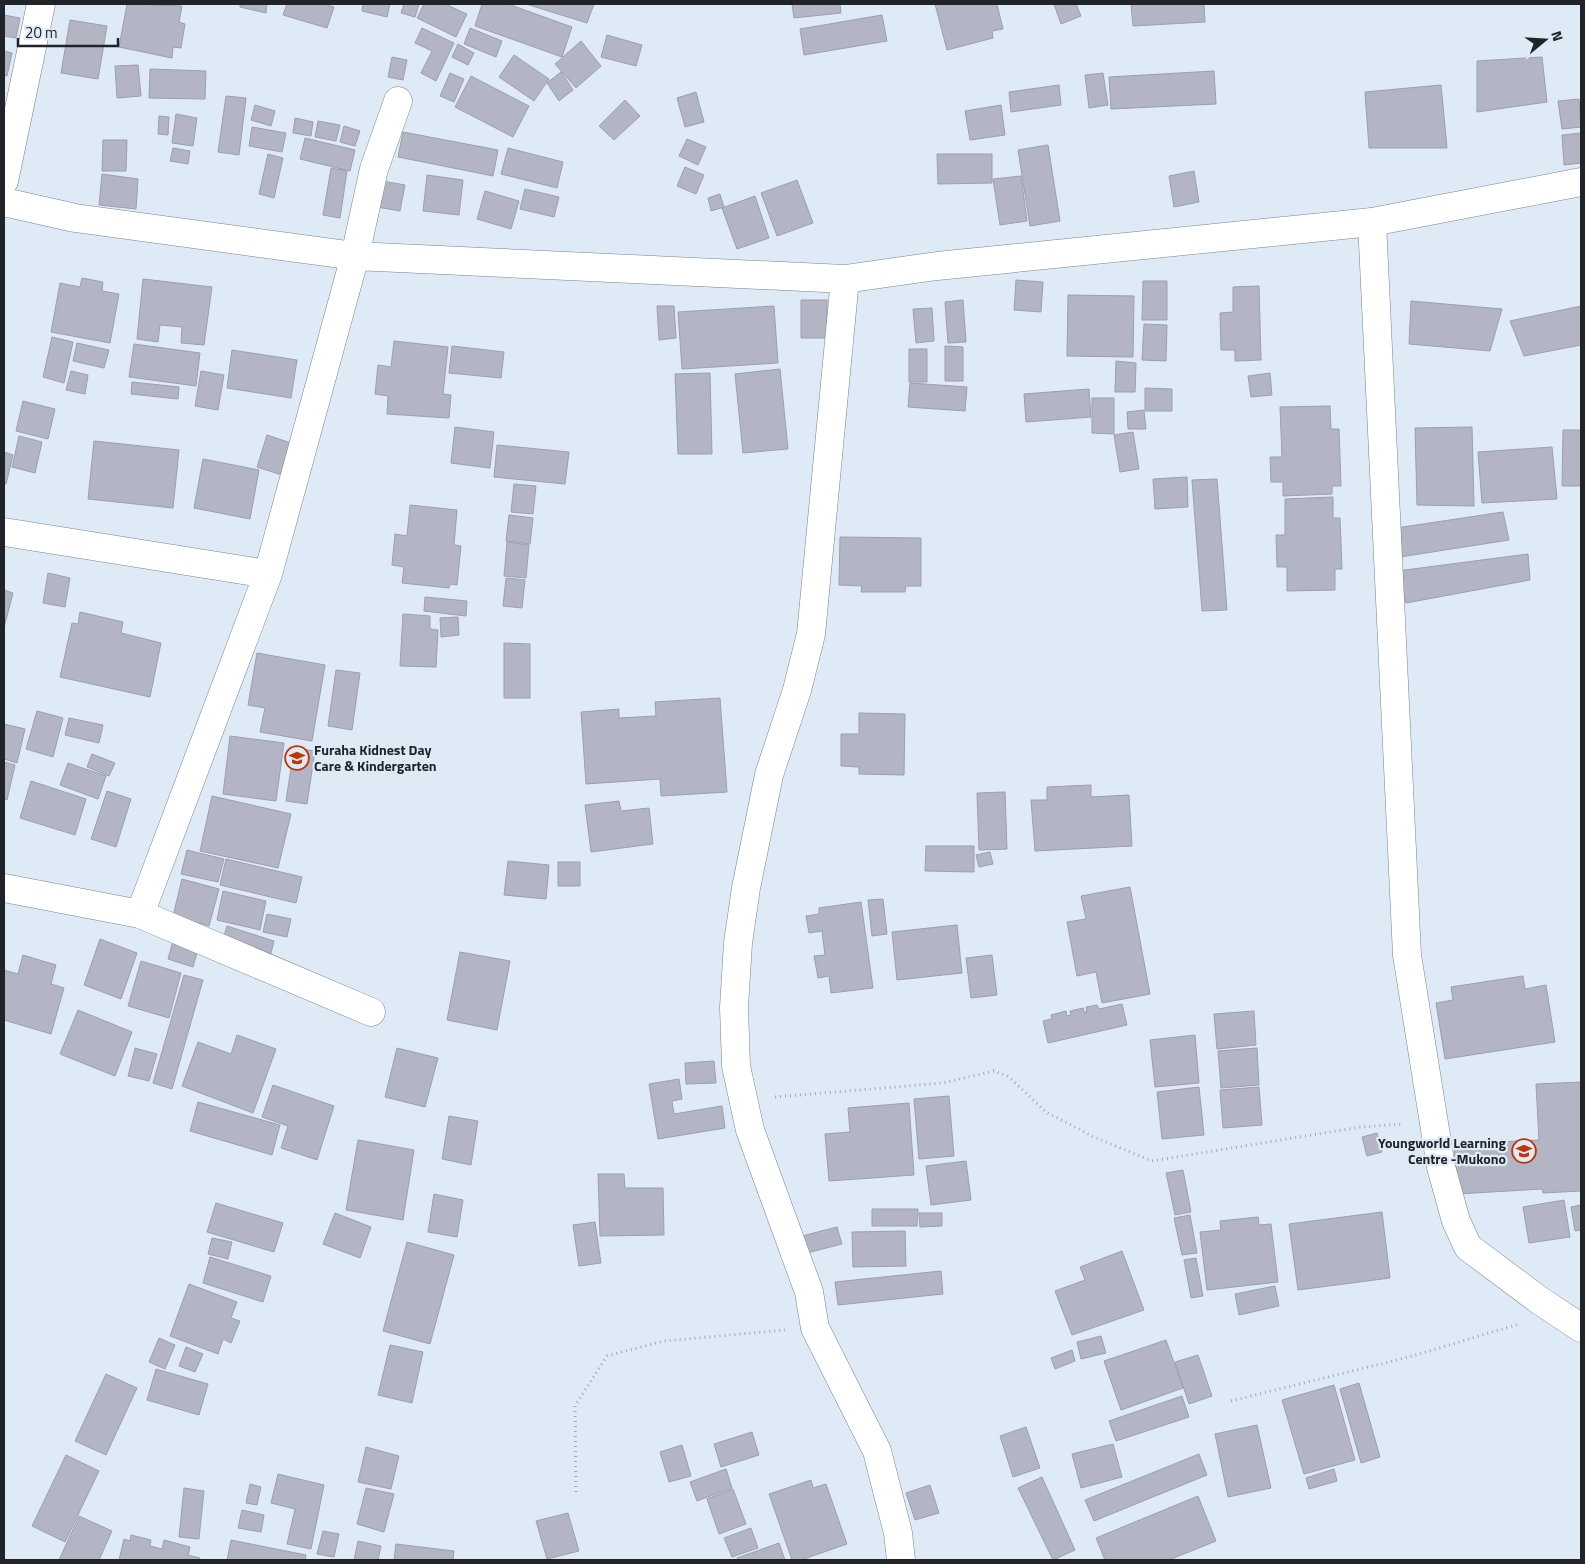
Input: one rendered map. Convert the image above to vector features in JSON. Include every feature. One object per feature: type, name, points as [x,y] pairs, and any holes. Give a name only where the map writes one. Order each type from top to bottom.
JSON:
[{"type":"street","points":[[4,181],[41,4]]},
{"type":"street","points":[[140,914],[268,574],[355,256],[374,169],[398,100]]},
{"type":"street","points":[[4,202],[75,218],[355,256],[845,279],[938,266],[1372,222],[1581,182]]},
{"type":"street","points":[[1372,222],[1407,955],[1441,1167],[1453,1212],[1468,1247],[1581,1328]]},
{"type":"street","points":[[845,279],[811,634],[797,690],[769,775],[746,888],[738,943],[734,1007],[735,1056],[750,1130],[809,1292],[815,1328],[877,1451],[898,1533],[901,1560]]},
{"type":"street","points":[[4,532],[268,574]]},
{"type":"street","points":[[4,888],[140,914],[371,1012]]},
{"type":"path","points":[[743,1100],[942,1082],[994,1071],[1008,1077],[1046,1112],[1094,1137],[1152,1161],[1361,1126],[1434,1121]]},
{"type":"path","points":[[1231,1401],[1408,1357],[1558,1313]]},
{"type":"path","points":[[576,1492],[575,1406],[607,1356],[664,1341],[815,1328]]},
{"type":"building","points":[[127,4],[182,6],[179,22],[185,24],[181,48],[173,47],[172,58],[119,47]]},
{"type":"building","points":[[240,4],[267,4],[266,13],[240,7]]},
{"type":"building","points":[[287,4],[323,4],[334,7],[327,28],[283,15]]},
{"type":"building","points":[[363,4],[390,4],[387,17],[362,11]]},
{"type":"building","points":[[404,4],[419,4],[415,17],[401,13]]},
{"type":"building","points":[[424,4],[445,4],[467,14],[456,37],[417,18]]},
{"type":"building","points":[[482,4],[508,4],[572,27],[562,57],[475,26]]},
{"type":"building","points":[[526,4],[594,4],[587,23]]},
{"type":"building","points":[[792,4],[840,4],[841,13],[794,18]]},
{"type":"building","points":[[935,4],[997,4],[1003,29],[992,31],[993,38],[947,50]]},
{"type":"building","points":[[1054,4],[1076,4],[1081,16],[1061,24]]},
{"type":"building","points":[[1131,4],[1204,4],[1205,22],[1133,26]]},
{"type":"building","points":[[4,15],[20,18],[16,38],[4,36]]},
{"type":"building","points":[[882,15],[887,41],[804,55],[800,29]]},
{"type":"building","points":[[70,20],[107,26],[98,79],[61,73]]},
{"type":"building","points":[[422,28],[454,43],[436,81],[421,73],[432,51],[415,43]]},
{"type":"building","points":[[470,28],[502,41],[496,57],[464,44]]},
{"type":"building","points":[[607,35],[642,45],[636,66],[601,57]]},
{"type":"building","points":[[581,41],[601,66],[576,88],[555,64]]},
{"type":"building","points":[[458,44],[474,53],[468,65],[452,57]]},
{"type":"building","points":[[4,51],[12,53],[7,76],[4,75]]},
{"type":"building","points":[[514,55],[549,79],[534,101],[499,77]]},
{"type":"building","points":[[392,57],[407,60],[403,80],[388,77]]},
{"type":"building","points":[[1542,57],[1547,102],[1477,112],[1477,61]]},
{"type":"building","points":[[138,65],[141,96],[117,98],[115,66]]},
{"type":"building","points":[[150,69],[206,71],[205,99],[149,98]]},
{"type":"building","points":[[1214,71],[1216,104],[1111,109],[1109,77]]},
{"type":"building","points":[[561,72],[573,90],[559,101],[547,83]]},
{"type":"building","points":[[450,73],[464,79],[454,102],[440,96]]},
{"type":"building","points":[[1103,73],[1108,105],[1089,108],[1085,75]]},
{"type":"building","points":[[471,76],[529,106],[513,137],[455,107]]},
{"type":"building","points":[[1059,85],[1061,105],[1011,112],[1009,92]]},
{"type":"building","points":[[1441,85],[1447,148],[1369,148],[1365,92]]},
{"type":"building","points":[[696,92],[704,122],[685,127],[677,98]]},
{"type":"building","points":[[226,96],[246,98],[239,155],[218,152]]},
{"type":"building","points":[[1579,99],[1581,127],[1562,129],[1558,101]]},
{"type":"building","points":[[625,100],[640,116],[614,140],[599,126]]},
{"type":"building","points":[[255,105],[275,111],[271,126],[251,120]]},
{"type":"building","points":[[1001,105],[1005,135],[970,140],[965,111]]},
{"type":"building","points":[[176,114],[197,118],[193,146],[172,143]]},
{"type":"building","points":[[159,116],[169,117],[168,135],[158,134]]},
{"type":"building","points":[[295,118],[313,122],[311,136],[293,133]]},
{"type":"building","points":[[318,121],[340,125],[336,141],[315,137]]},
{"type":"building","points":[[344,126],[360,131],[355,146],[340,142]]},
{"type":"building","points":[[252,127],[286,133],[282,152],[249,146]]},
{"type":"building","points":[[403,132],[498,150],[493,176],[398,157]]},
{"type":"building","points":[[1581,133],[1581,163],[1564,165],[1562,135]]},
{"type":"building","points":[[305,138],[355,150],[350,171],[300,159]]},
{"type":"building","points":[[687,139],[706,147],[698,165],[679,156]]},
{"type":"building","points":[[103,140],[127,140],[126,171],[102,171]]},
{"type":"building","points":[[1048,145],[1060,221],[1030,226],[1018,150]]},
{"type":"building","points":[[173,148],[190,151],[188,164],[170,161]]},
{"type":"building","points":[[508,148],[563,162],[557,188],[501,174]]},
{"type":"building","points":[[268,154],[283,158],[274,198],[259,194]]},
{"type":"building","points":[[937,154],[992,154],[992,183],[938,184]]},
{"type":"building","points":[[685,167],[704,175],[696,194],[677,186]]},
{"type":"building","points":[[331,168],[347,171],[340,218],[323,215]]},
{"type":"building","points":[[1194,171],[1199,202],[1174,207],[1169,176]]},
{"type":"building","points":[[102,174],[138,179],[136,209],[99,205]]},
{"type":"building","points":[[427,175],[463,180],[459,215],[423,211]]},
{"type":"building","points":[[1021,176],[1027,221],[1000,225],[993,179]]},
{"type":"building","points":[[797,180],[813,223],[777,236],[761,193]]},
{"type":"building","points":[[382,181],[405,185],[400,211],[377,207]]},
{"type":"building","points":[[525,189],[559,197],[554,217],[520,209]]},
{"type":"building","points":[[485,191],[519,201],[511,229],[477,219]]},
{"type":"building","points":[[720,194],[724,207],[711,211],[708,198]]},
{"type":"building","points":[[755,196],[769,238],[737,249],[722,208]]},
{"type":"building","points":[[82,278],[103,282],[102,291],[119,294],[110,343],[51,332],[60,283],[80,287]]},
{"type":"building","points":[[143,279],[212,287],[204,345],[181,343],[182,327],[160,325],[158,342],[137,339]]},
{"type":"building","points":[[1016,280],[1043,282],[1041,312],[1014,310]]},
{"type":"building","points":[[1143,281],[1167,281],[1167,320],[1142,320]]},
{"type":"building","points":[[1259,286],[1261,360],[1235,361],[1235,350],[1221,350],[1220,313],[1233,312],[1233,287]]},
{"type":"building","points":[[1068,295],[1134,296],[1133,357],[1067,356]]},
{"type":"building","points":[[801,300],[827,300],[827,338],[801,338]]},
{"type":"building","points":[[963,300],[966,342],[948,343],[945,302]]},
{"type":"building","points":[[1411,301],[1502,309],[1490,351],[1409,344]]},
{"type":"building","points":[[657,306],[674,306],[676,338],[659,340]]},
{"type":"building","points":[[774,306],[778,363],[682,369],[678,312]]},
{"type":"building","points":[[1581,306],[1581,345],[1524,356],[1510,321]]},
{"type":"building","points":[[932,308],[934,341],[916,343],[913,309]]},
{"type":"building","points":[[1144,324],[1167,325],[1166,361],[1142,360]]},
{"type":"building","points":[[52,337],[73,342],[64,383],[43,377]]},
{"type":"building","points":[[394,341],[448,347],[443,394],[451,395],[449,418],[387,414],[388,396],[375,394],[378,365],[391,367]]},
{"type":"building","points":[[77,343],[109,350],[104,368],[73,361]]},
{"type":"building","points":[[134,344],[200,353],[196,386],[129,377]]},
{"type":"building","points":[[452,346],[504,352],[501,378],[449,373]]},
{"type":"building","points":[[945,346],[963,347],[963,381],[945,381]]},
{"type":"building","points":[[909,349],[927,349],[927,382],[909,382]]},
{"type":"building","points":[[232,350],[297,360],[291,398],[227,388]]},
{"type":"building","points":[[1116,361],[1136,363],[1135,392],[1115,392]]},
{"type":"building","points":[[780,369],[788,449],[743,453],[735,374]]},
{"type":"building","points":[[71,371],[88,375],[85,394],[66,390]]},
{"type":"building","points":[[201,371],[224,375],[218,410],[195,406]]},
{"type":"building","points":[[710,373],[712,454],[678,454],[675,374]]},
{"type":"building","points":[[1270,373],[1272,395],[1251,397],[1248,376]]},
{"type":"building","points":[[132,382],[179,387],[178,399],[131,394]]},
{"type":"building","points":[[910,383],[967,387],[965,411],[908,407]]},
{"type":"building","points":[[1145,388],[1172,389],[1172,411],[1145,411]]},
{"type":"building","points":[[1089,389],[1091,417],[1026,422],[1024,394]]},
{"type":"building","points":[[1092,398],[1114,398],[1114,434],[1092,433]]},
{"type":"building","points":[[23,401],[55,409],[48,439],[16,431]]},
{"type":"building","points":[[1330,406],[1331,429],[1339,429],[1341,486],[1332,486],[1332,494],[1283,496],[1283,482],[1271,482],[1270,457],[1282,457],[1280,407]]},
{"type":"building","points":[[1144,410],[1146,429],[1128,429],[1127,412]]},
{"type":"building","points":[[455,427],[494,432],[490,468],[451,463]]},
{"type":"building","points":[[1472,427],[1474,506],[1417,505],[1415,428]]},
{"type":"building","points":[[1563,430],[1581,430],[1581,486],[1562,486]]},
{"type":"building","points":[[1133,432],[1139,469],[1120,472],[1114,435]]},
{"type":"building","points":[[267,435],[291,443],[282,475],[257,467]]},
{"type":"building","points":[[19,436],[42,442],[35,473],[12,467]]},
{"type":"building","points":[[94,441],[179,450],[173,508],[88,499]]},
{"type":"building","points":[[497,445],[569,452],[565,484],[494,477]]},
{"type":"building","points":[[1552,447],[1557,499],[1482,503],[1478,452]]},
{"type":"building","points":[[4,452],[13,455],[6,484],[4,483]]},
{"type":"building","points":[[203,459],[259,470],[250,519],[194,508]]},
{"type":"building","points":[[1187,477],[1188,507],[1155,509],[1153,479]]},
{"type":"building","points":[[1217,479],[1227,610],[1202,611],[1192,480]]},
{"type":"building","points":[[514,484],[536,486],[533,514],[511,512]]},
{"type":"building","points":[[1333,497],[1333,518],[1340,518],[1342,569],[1335,569],[1335,590],[1287,591],[1287,567],[1277,567],[1276,535],[1285,535],[1285,499]]},
{"type":"building","points":[[410,505],[457,510],[454,545],[461,546],[457,585],[450,584],[449,588],[402,583],[404,567],[392,565],[395,534],[407,536]]},
{"type":"building","points":[[1503,512],[1509,540],[1400,557],[1396,528]]},
{"type":"building","points":[[509,515],[533,518],[530,544],[506,541]]},
{"type":"building","points":[[840,537],[921,538],[921,586],[906,586],[905,592],[861,592],[862,586],[839,585]]},
{"type":"building","points":[[507,542],[529,545],[526,578],[504,576]]},
{"type":"building","points":[[1528,554],[1530,580],[1406,603],[1397,571]]},
{"type":"building","points":[[48,573],[70,578],[65,607],[43,603]]},
{"type":"building","points":[[506,578],[525,580],[522,608],[503,606]]},
{"type":"building","points":[[4,590],[13,593],[4,628]]},
{"type":"building","points":[[425,597],[467,601],[466,616],[424,611]]},
{"type":"building","points":[[80,612],[123,622],[121,633],[161,643],[150,697],[60,677],[72,623],[78,624]]},
{"type":"building","points":[[403,614],[430,616],[430,629],[438,630],[436,667],[400,666]]},
{"type":"building","points":[[458,617],[459,635],[441,637],[440,618]]},
{"type":"building","points":[[504,643],[530,644],[530,698],[504,698]]},
{"type":"building","points":[[257,653],[325,665],[312,741],[260,732],[265,708],[248,705]]},
{"type":"building","points":[[336,670],[360,673],[352,730],[328,726]]},
{"type":"building","points":[[720,698],[727,792],[661,796],[660,779],[586,784],[581,712],[619,709],[619,718],[656,716],[655,702]]},
{"type":"building","points":[[37,711],[63,718],[53,757],[26,749]]},
{"type":"building","points":[[859,713],[905,714],[904,775],[859,774],[859,767],[841,766],[841,734],[859,734]]},
{"type":"building","points":[[69,718],[103,725],[99,743],[65,735]]},
{"type":"building","points":[[4,724],[25,729],[17,763],[4,759]]},
{"type":"building","points":[[230,736],[284,743],[276,801],[223,794]]},
{"type":"building","points":[[294,748],[315,751],[307,804],[286,801]]},
{"type":"building","points":[[92,754],[115,763],[109,776],[87,767]]},
{"type":"building","points":[[4,762],[15,765],[7,800],[4,799]]},
{"type":"building","points":[[68,763],[106,776],[98,799],[60,785]]},
{"type":"building","points":[[31,781],[86,799],[75,835],[20,818]]},
{"type":"building","points":[[1091,785],[1091,797],[1129,795],[1132,846],[1035,851],[1031,800],[1047,800],[1047,787]]},
{"type":"building","points":[[107,791],[131,799],[116,847],[91,839]]},
{"type":"building","points":[[1005,792],[1007,849],[979,850],[977,793]]},
{"type":"building","points":[[212,796],[291,814],[278,868],[200,851]]},
{"type":"building","points":[[619,801],[621,811],[649,808],[653,844],[591,852],[585,805]]},
{"type":"building","points":[[926,846],[974,846],[974,872],[925,871]]},
{"type":"building","points":[[187,850],[224,859],[218,882],[181,874]]},
{"type":"building","points":[[990,852],[993,864],[979,867],[976,855]]},
{"type":"building","points":[[226,859],[302,877],[296,903],[220,885]]},
{"type":"building","points":[[508,861],[549,865],[546,899],[504,895]]},
{"type":"building","points":[[558,862],[580,862],[580,886],[558,886]]},
{"type":"building","points":[[182,879],[219,889],[209,926],[173,916]]},
{"type":"building","points":[[1130,887],[1150,994],[1102,1003],[1096,972],[1077,976],[1067,922],[1086,919],[1081,896]]},
{"type":"building","points":[[223,891],[266,901],[260,930],[217,920]]},
{"type":"building","points":[[883,899],[887,934],[872,936],[868,900]]},
{"type":"building","points":[[861,902],[873,988],[831,993],[829,976],[818,978],[814,956],[825,955],[822,931],[809,933],[806,916],[819,914],[819,908]]},
{"type":"building","points":[[267,914],[291,919],[287,937],[263,932]]},
{"type":"building","points":[[957,925],[962,973],[897,980],[892,932]]},
{"type":"building","points":[[227,926],[274,941],[269,961],[221,946]]},
{"type":"building","points":[[100,939],[137,953],[121,999],[84,985]]},
{"type":"building","points":[[173,941],[198,949],[193,967],[168,959]]},
{"type":"building","points":[[460,952],[510,961],[497,1030],[447,1020]]},
{"type":"building","points":[[23,955],[56,965],[51,984],[64,988],[51,1034],[4,1020],[4,970],[18,974]]},
{"type":"building","points":[[992,955],[997,995],[971,998],[966,958]]},
{"type":"building","points":[[141,961],[181,973],[169,1018],[128,1006]]},
{"type":"building","points":[[184,975],[203,980],[172,1089],[153,1083]]},
{"type":"building","points":[[1523,976],[1525,989],[1546,985],[1555,1042],[1445,1059],[1436,1003],[1453,1000],[1451,987]]},
{"type":"building","points":[[1122,1004],[1127,1025],[1048,1043],[1043,1021],[1052,1019],[1051,1015],[1066,1011],[1067,1016],[1071,1015],[1070,1011],[1083,1008],[1084,1012],[1087,1012],[1086,1007],[1097,1005],[1099,1009]]},
{"type":"building","points":[[78,1010],[132,1032],[115,1076],[60,1054]]},
{"type":"building","points":[[1254,1011],[1256,1045],[1217,1049],[1214,1014]]},
{"type":"building","points":[[237,1035],[276,1049],[253,1113],[182,1086],[198,1042],[231,1054]]},
{"type":"building","points":[[1195,1035],[1199,1083],[1155,1087],[1150,1040]]},
{"type":"building","points":[[135,1048],[157,1054],[149,1081],[128,1076]]},
{"type":"building","points":[[397,1048],[438,1058],[425,1107],[385,1097]]},
{"type":"building","points":[[1257,1048],[1259,1085],[1221,1088],[1218,1051]]},
{"type":"building","points":[[714,1061],[716,1083],[686,1084],[685,1063]]},
{"type":"building","points":[[679,1079],[682,1099],[672,1101],[674,1114],[722,1106],[725,1128],[658,1139],[649,1084]]},
{"type":"building","points":[[1581,1082],[1581,1191],[1543,1193],[1542,1189],[1457,1194],[1454,1144],[1539,1140],[1536,1084]]},
{"type":"building","points":[[273,1085],[334,1106],[317,1160],[281,1148],[288,1126],[262,1117]]},
{"type":"building","points":[[1199,1087],[1204,1135],[1162,1139],[1157,1092]]},
{"type":"building","points":[[1259,1087],[1262,1125],[1223,1128],[1220,1090]]},
{"type":"building","points":[[949,1096],[954,1156],[919,1159],[914,1099]]},
{"type":"building","points":[[198,1102],[280,1125],[272,1155],[190,1131]]},
{"type":"building","points":[[909,1103],[914,1175],[829,1181],[825,1134],[850,1132],[848,1108]]},
{"type":"building","points":[[449,1116],[478,1121],[471,1165],[442,1159]]},
{"type":"building","points":[[1377,1133],[1382,1152],[1367,1156],[1362,1137]]},
{"type":"building","points":[[358,1140],[414,1150],[403,1220],[346,1210]]},
{"type":"building","points":[[966,1161],[971,1200],[931,1205],[926,1166]]},
{"type":"building","points":[[1183,1170],[1191,1212],[1175,1215],[1166,1173]]},
{"type":"building","points":[[598,1174],[624,1174],[625,1188],[663,1188],[664,1235],[600,1236]]},
{"type":"building","points":[[434,1194],[463,1200],[457,1237],[428,1232]]},
{"type":"building","points":[[1564,1200],[1570,1237],[1529,1243],[1523,1207]]},
{"type":"building","points":[[216,1203],[283,1223],[274,1252],[207,1232]]},
{"type":"building","points":[[1581,1205],[1581,1230],[1575,1231],[1571,1207]]},
{"type":"building","points":[[872,1209],[918,1209],[917,1226],[872,1226]]},
{"type":"building","points":[[1382,1212],[1390,1278],[1298,1290],[1289,1224]]},
{"type":"building","points":[[335,1213],[371,1227],[360,1258],[323,1244]]},
{"type":"building","points":[[919,1213],[942,1213],[942,1226],[920,1227]]},
{"type":"building","points":[[1190,1215],[1197,1253],[1182,1255],[1174,1218]]},
{"type":"building","points":[[1258,1217],[1259,1225],[1271,1224],[1278,1282],[1207,1290],[1200,1232],[1221,1230],[1220,1221]]},
{"type":"building","points":[[595,1222],[601,1263],[579,1266],[573,1225]]},
{"type":"building","points":[[837,1227],[842,1244],[803,1254],[798,1237]]},
{"type":"building","points":[[905,1231],[906,1266],[853,1267],[852,1232]]},
{"type":"building","points":[[212,1238],[232,1242],[228,1259],[208,1254]]},
{"type":"building","points":[[407,1242],[454,1255],[430,1344],[383,1331]]},
{"type":"building","points":[[1122,1251],[1144,1310],[1072,1335],[1055,1291],[1085,1280],[1080,1267]]},
{"type":"building","points":[[210,1257],[271,1276],[263,1302],[203,1283]]},
{"type":"building","points":[[1196,1258],[1203,1296],[1191,1298],[1184,1260]]},
{"type":"building","points":[[941,1271],[943,1294],[838,1305],[835,1282]]},
{"type":"building","points":[[189,1284],[237,1302],[231,1318],[240,1321],[231,1343],[223,1339],[218,1354],[170,1336]]},
{"type":"building","points":[[1275,1286],[1279,1306],[1239,1315],[1235,1294]]},
{"type":"building","points":[[1101,1336],[1106,1353],[1081,1359],[1077,1342]]},
{"type":"building","points":[[159,1338],[175,1345],[165,1369],[149,1362]]},
{"type":"building","points":[[1166,1340],[1183,1388],[1121,1410],[1104,1361]]},
{"type":"building","points":[[390,1345],[423,1352],[412,1403],[378,1395]]},
{"type":"building","points":[[186,1347],[203,1354],[195,1372],[179,1366]]},
{"type":"building","points":[[1072,1350],[1075,1361],[1055,1369],[1051,1358]]},
{"type":"building","points":[[1198,1355],[1212,1396],[1189,1404],[1175,1362]]},
{"type":"building","points":[[156,1369],[208,1384],[199,1415],[147,1400]]},
{"type":"building","points":[[106,1374],[137,1388],[106,1455],[75,1441]]},
{"type":"building","points":[[1359,1383],[1380,1457],[1361,1463],[1340,1389]]},
{"type":"building","points":[[1334,1385],[1355,1460],[1304,1474],[1282,1400]]},
{"type":"building","points":[[1182,1396],[1189,1417],[1116,1441],[1109,1421]]},
{"type":"building","points":[[1257,1425],[1271,1488],[1228,1497],[1215,1434]]},
{"type":"building","points":[[1026,1427],[1040,1468],[1013,1477],[1000,1436]]},
{"type":"building","points":[[752,1432],[759,1455],[721,1467],[714,1444]]},
{"type":"building","points":[[1113,1444],[1122,1477],[1081,1488],[1072,1454]]},
{"type":"building","points":[[682,1445],[691,1476],[669,1482],[660,1452]]},
{"type":"building","points":[[366,1447],[399,1456],[391,1489],[358,1482]]},
{"type":"building","points":[[1199,1454],[1207,1475],[1094,1521],[1085,1500]]},
{"type":"building","points":[[66,1455],[99,1471],[65,1542],[32,1526]]},
{"type":"building","points":[[726,1469],[732,1488],[697,1501],[690,1482]]},
{"type":"building","points":[[1334,1469],[1337,1481],[1309,1489],[1306,1478]]},
{"type":"building","points":[[278,1474],[324,1485],[311,1549],[287,1544],[295,1509],[271,1503]]},
{"type":"building","points":[[1042,1477],[1075,1550],[1053,1560],[1018,1488]]},
{"type":"building","points":[[811,1480],[813,1488],[826,1484],[847,1544],[801,1560],[792,1560],[769,1494]]},
{"type":"building","points":[[250,1484],[261,1487],[257,1505],[246,1503]]},
{"type":"building","points":[[930,1485],[939,1513],[915,1520],[906,1493]]},
{"type":"building","points":[[184,1488],[204,1491],[199,1539],[179,1537]]},
{"type":"building","points":[[366,1488],[394,1494],[384,1532],[357,1524]]},
{"type":"building","points":[[733,1489],[746,1524],[719,1534],[707,1499]]},
{"type":"building","points":[[1198,1496],[1216,1541],[1169,1560],[1105,1560],[1096,1538]]},
{"type":"building","points":[[242,1510],[264,1515],[261,1532],[238,1528]]},
{"type":"building","points":[[568,1513],[579,1551],[547,1559],[536,1521]]},
{"type":"building","points":[[79,1516],[112,1531],[99,1560],[59,1560]]},
{"type":"building","points":[[751,1528],[758,1548],[732,1557],[724,1538]]},
{"type":"building","points":[[323,1531],[339,1534],[334,1557],[317,1554]]},
{"type":"building","points":[[131,1535],[151,1540],[150,1546],[162,1549],[164,1540],[190,1547],[188,1555],[200,1558],[199,1560],[119,1560],[124,1539],[130,1541]]},
{"type":"building","points":[[231,1540],[306,1555],[305,1560],[227,1560]]},
{"type":"building","points":[[358,1541],[381,1546],[378,1560],[354,1560]]},
{"type":"building","points":[[779,1543],[785,1560],[738,1560],[737,1558]]},
{"type":"building","points":[[396,1544],[454,1551],[453,1560],[394,1560]]},
{"type":"place","name":"Furaha Kidnest Day Care & Kindergarten","points":[[297,758]]},
{"type":"place","name":"Youngworld Learning Centre -Mukono","points":[[1524,1151]]}]
